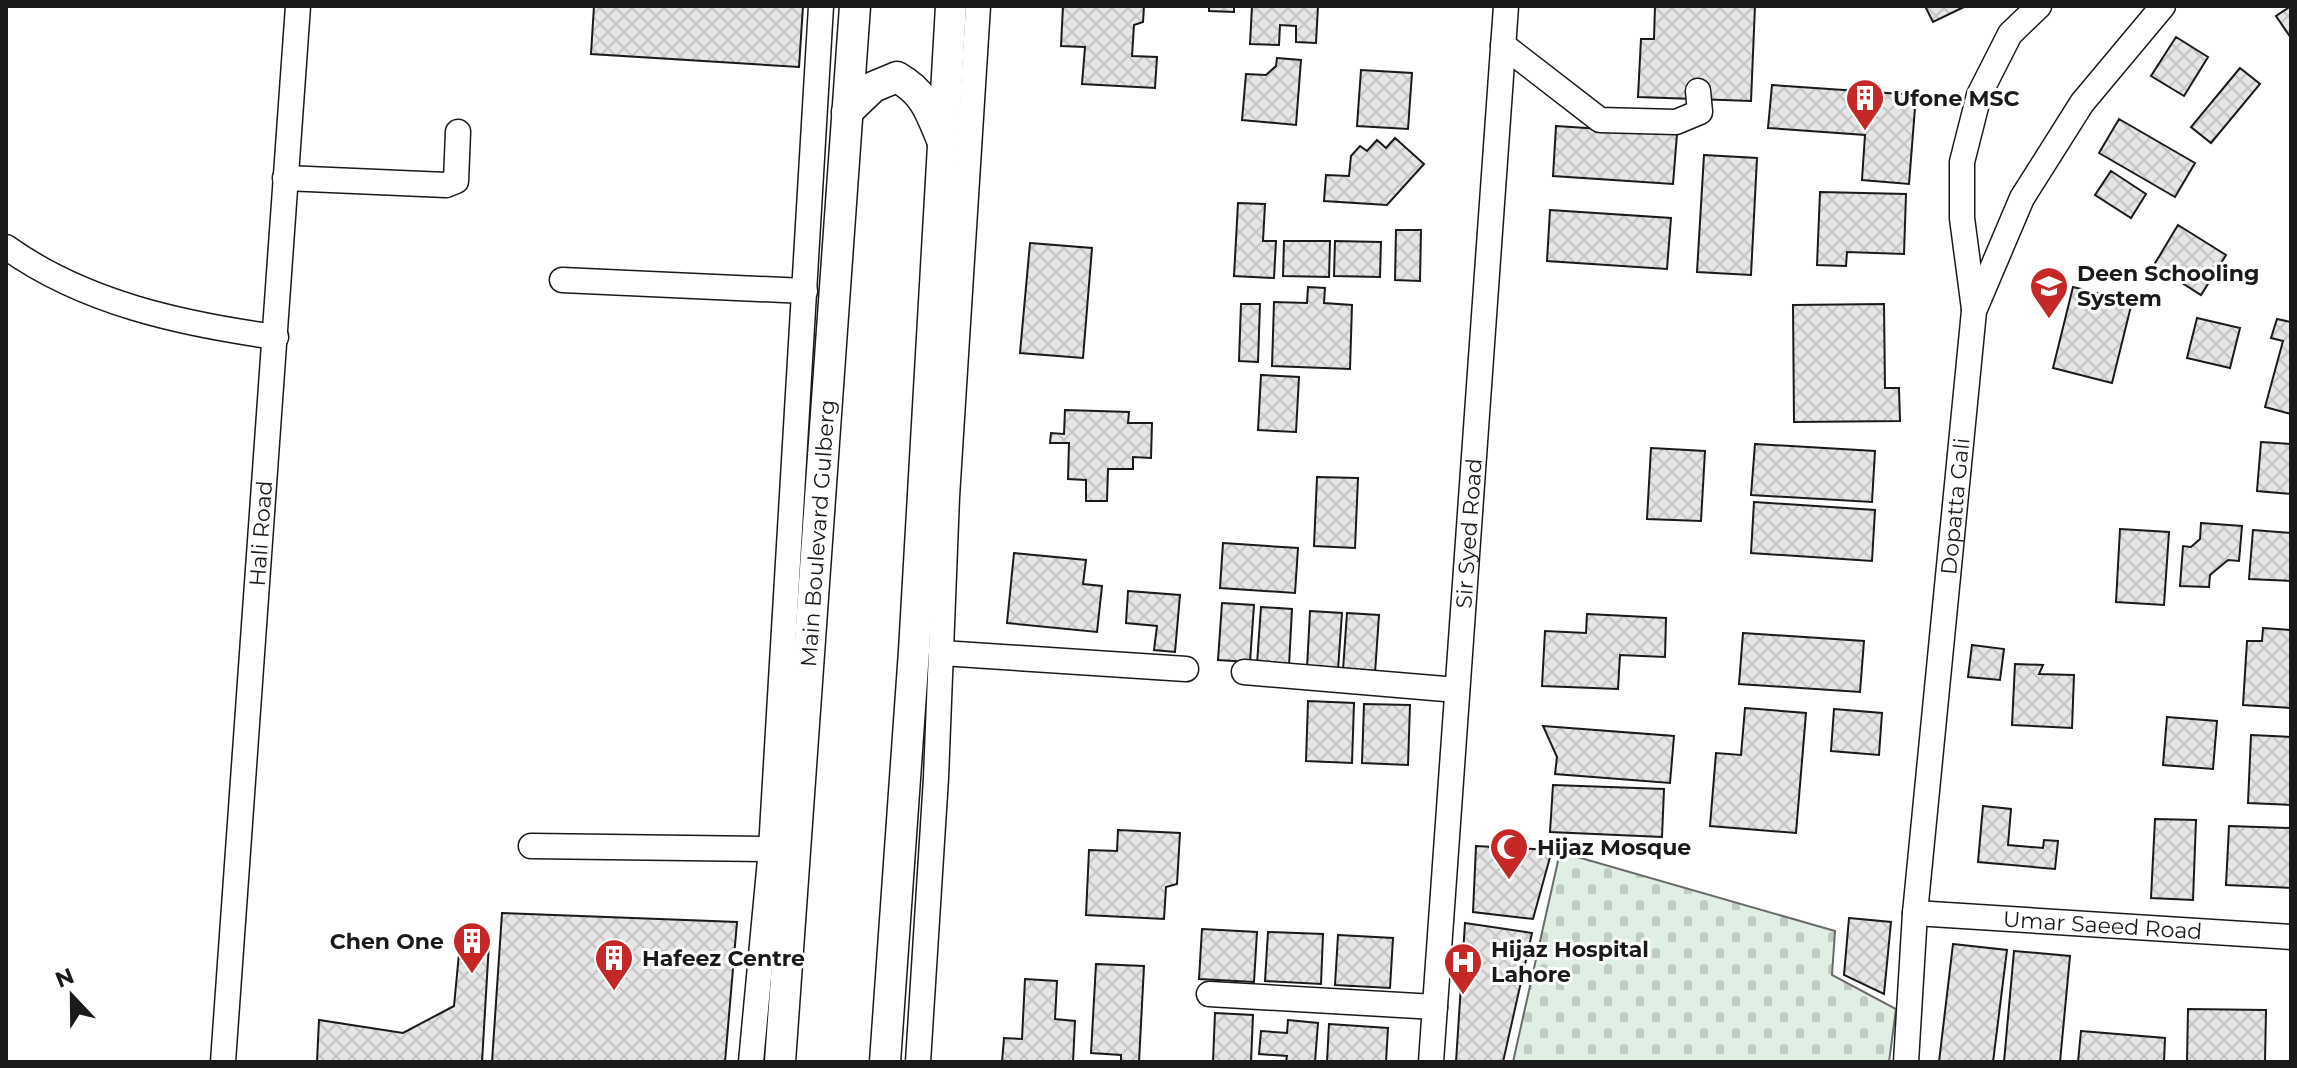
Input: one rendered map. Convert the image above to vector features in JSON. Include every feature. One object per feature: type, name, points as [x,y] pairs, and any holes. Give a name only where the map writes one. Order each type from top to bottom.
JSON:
[{"type":"main road","name":"Main Boulevard Gulberg","points":[[780,1062],[855,6]]},
{"type":"main road","points":[[885,1062],[914,651],[951,6]]},
{"type":"main road","points":[[847,112],[873,87],[897,77],[914,87],[930,110],[943,142]]},
{"type":"street","name":"Hali Road","points":[[223,1062],[298,6]]},
{"type":"street","points":[[751,1062],[771,849],[821,6]]},
{"type":"street","points":[[918,1062],[942,653],[947,497],[978,6]]},
{"type":"street","name":"Sir Syed Road","points":[[1431,1062],[1506,6]]},
{"type":"street","points":[[1974,311],[1962,218],[1962,162],[1979,95],[2010,34],[2039,6]]},
{"type":"street","name":"Dopatta Gali","points":[[1906,1062],[1915,913],[1974,311],[2022,198],[2082,103],[2163,6]]},
{"type":"street","points":[[1503,45],[1600,120],[1676,122],[1700,112],[1698,91]]},
{"type":"street","points":[[285,178],[446,185],[456,181],[458,132]]},
{"type":"street","points":[[6,247],[27,262],[109,300],[198,326],[276,337]]},
{"type":"street","points":[[562,280],[805,291]]},
{"type":"street","points":[[942,653],[1186,669]]},
{"type":"street","points":[[1244,672],[1457,690]]},
{"type":"street","points":[[531,846],[771,849]]},
{"type":"street","name":"Umar Saeed Road","points":[[1915,913],[2291,937]]},
{"type":"street","points":[[1209,994],[1435,1007]]},
{"type":"green space","points":[[1560,852],[1835,931],[1832,975],[1896,1009],[1889,1062],[1513,1062]]},
{"type":"building","points":[[594,6],[803,6],[799,67],[591,54]]},
{"type":"building","points":[[1063,6],[1144,6],[1143,22],[1134,25],[1132,56],[1157,57],[1155,88],[1082,84],[1085,47],[1061,46]]},
{"type":"building","points":[[1209,6],[1234,6],[1234,12],[1209,11]]},
{"type":"building","points":[[1252,6],[1318,6],[1316,43],[1296,42],[1296,26],[1280,25],[1279,45],[1250,44]]},
{"type":"building","points":[[1655,6],[1755,6],[1751,101],[1638,97],[1641,39],[1654,39]]},
{"type":"building","points":[[1925,6],[1966,6],[1933,22]]},
{"type":"building","points":[[2291,6],[2291,38],[2276,16]]},
{"type":"building","points":[[2176,37],[2208,57],[2184,96],[2151,76]]},
{"type":"building","points":[[1277,58],[1301,60],[1296,125],[1242,120],[1246,74],[1266,75],[1276,66]]},
{"type":"building","points":[[2240,68],[2260,84],[2211,143],[2191,127]]},
{"type":"building","points":[[1361,70],[1412,73],[1408,129],[1357,126]]},
{"type":"building","name":"Ufone MSC","points":[[1772,85],[1916,95],[1909,184],[1862,180],[1865,135],[1768,128]]},
{"type":"building","points":[[2119,119],[2195,163],[2175,197],[2099,153]]},
{"type":"building","points":[[1556,126],[1677,134],[1673,184],[1553,176]]},
{"type":"building","points":[[1395,138],[1424,164],[1387,205],[1324,201],[1326,175],[1349,176],[1351,156],[1360,146],[1367,151],[1377,140],[1386,148]]},
{"type":"building","points":[[1704,155],[1757,158],[1751,275],[1697,272]]},
{"type":"building","points":[[2111,171],[2146,194],[2131,218],[2095,195]]},
{"type":"building","points":[[1820,192],[1906,194],[1904,254],[1847,252],[1846,266],[1817,265]]},
{"type":"building","points":[[1238,203],[1265,204],[1263,241],[1276,241],[1274,278],[1234,276]]},
{"type":"building","points":[[1550,210],[1671,218],[1667,269],[1547,261]]},
{"type":"building","points":[[2178,225],[2226,255],[2201,295],[2154,265]]},
{"type":"building","points":[[1396,230],[1421,230],[1420,281],[1395,280]]},
{"type":"building","points":[[1284,241],[1330,241],[1329,277],[1283,276]]},
{"type":"building","points":[[1335,241],[1381,242],[1380,277],[1334,276]]},
{"type":"building","points":[[1030,243],[1092,248],[1083,358],[1020,353]]},
{"type":"building","points":[[1308,287],[1325,288],[1324,303],[1352,305],[1350,369],[1272,366],[1274,302],[1307,303]]},
{"type":"building","name":"Deen Schooling System","points":[[2073,287],[2132,302],[2112,383],[2053,368]]},
{"type":"building","points":[[1241,304],[1260,304],[1258,362],[1239,361]]},
{"type":"building","points":[[1884,304],[1885,388],[1899,388],[1900,421],[1794,422],[1793,305]]},
{"type":"building","points":[[2197,318],[2240,328],[2230,368],[2187,358]]},
{"type":"building","points":[[2277,319],[2291,322],[2291,414],[2265,407],[2283,341],[2271,338]]},
{"type":"building","points":[[1261,375],[1299,377],[1296,432],[1258,430]]},
{"type":"building","points":[[1065,410],[1129,412],[1128,423],[1152,423],[1151,458],[1133,457],[1133,469],[1108,469],[1107,501],[1086,501],[1086,480],[1068,479],[1069,443],[1050,443],[1051,433],[1064,434]]},
{"type":"building","points":[[2261,442],[2291,444],[2291,494],[2257,491]]},
{"type":"building","points":[[1755,444],[1875,451],[1872,502],[1751,495]]},
{"type":"building","points":[[1651,448],[1705,451],[1701,521],[1647,519]]},
{"type":"building","points":[[1317,477],[1358,478],[1355,548],[1314,546]]},
{"type":"building","points":[[1754,502],[1875,510],[1872,561],[1751,553]]},
{"type":"building","points":[[2201,523],[2242,526],[2239,561],[2228,560],[2210,575],[2209,587],[2180,586],[2183,546],[2191,547],[2200,539]]},
{"type":"building","points":[[2120,529],[2169,532],[2164,605],[2116,602]]},
{"type":"building","points":[[2253,530],[2291,533],[2291,581],[2249,579]]},
{"type":"building","points":[[1223,543],[1298,548],[1295,593],[1220,588]]},
{"type":"building","points":[[1014,553],[1086,560],[1083,584],[1102,586],[1097,632],[1007,623]]},
{"type":"building","points":[[1128,591],[1180,595],[1175,652],[1154,650],[1157,626],[1126,623]]},
{"type":"building","points":[[1222,603],[1254,605],[1250,662],[1218,660]]},
{"type":"building","points":[[1261,607],[1292,609],[1289,666],[1257,664]]},
{"type":"building","points":[[1310,611],[1342,613],[1338,670],[1307,668]]},
{"type":"building","points":[[1347,613],[1379,615],[1375,673],[1343,670]]},
{"type":"building","points":[[1587,614],[1666,618],[1665,657],[1620,655],[1618,689],[1542,686],[1545,631],[1586,633]]},
{"type":"building","points":[[2263,628],[2291,630],[2291,708],[2243,705],[2247,641],[2262,641]]},
{"type":"building","points":[[1743,633],[1864,641],[1860,692],[1739,684]]},
{"type":"building","points":[[1972,645],[2004,649],[2000,680],[1968,677]]},
{"type":"building","points":[[2015,664],[2043,665],[2039,674],[2074,675],[2072,728],[2012,725]]},
{"type":"building","points":[[1308,701],[1354,703],[1352,763],[1306,761]]},
{"type":"building","points":[[1364,704],[1410,705],[1408,765],[1362,763]]},
{"type":"building","points":[[1745,708],[1806,713],[1796,833],[1710,826],[1716,753],[1741,755]]},
{"type":"building","points":[[1834,709],[1882,713],[1879,755],[1831,751]]},
{"type":"building","points":[[2167,717],[2217,721],[2213,769],[2163,765]]},
{"type":"building","points":[[1543,726],[1674,736],[1670,783],[1555,774],[1557,757]]},
{"type":"building","points":[[2251,735],[2291,737],[2291,805],[2248,803]]},
{"type":"building","points":[[1553,785],[1664,789],[1662,837],[1550,832]]},
{"type":"building","points":[[1983,806],[2011,809],[2008,845],[2043,848],[2044,840],[2058,841],[2055,869],[1978,862]]},
{"type":"building","points":[[2155,819],[2196,820],[2193,900],[2151,898]]},
{"type":"building","points":[[2229,826],[2291,828],[2291,888],[2226,885]]},
{"type":"building","points":[[1118,830],[1180,833],[1177,884],[1166,887],[1164,919],[1086,915],[1089,850],[1117,851]]},
{"type":"building","name":"Hijaz Mosque","points":[[1476,846],[1552,850],[1533,919],[1473,912]]},
{"type":"building","name":"Hafeez Centre","points":[[502,913],[737,922],[725,1062],[492,1062]]},
{"type":"building","points":[[1849,918],[1891,922],[1884,994],[1844,975]]},
{"type":"building","points":[[1465,923],[1532,933],[1503,1062],[1456,1062]]},
{"type":"building","points":[[1202,929],[1257,932],[1254,982],[1199,979]]},
{"type":"building","points":[[1268,932],[1323,934],[1321,984],[1265,981]]},
{"type":"building","points":[[1338,935],[1393,938],[1390,988],[1335,985]]},
{"type":"building","name":"Chen One","points":[[460,943],[489,943],[482,1062],[317,1062],[319,1020],[403,1033],[454,1006]]},
{"type":"building","points":[[1953,944],[2007,950],[1993,1062],[1939,1062]]},
{"type":"building","points":[[2014,951],[2070,956],[2060,1062],[2004,1062]]},
{"type":"building","points":[[1096,964],[1144,966],[1139,1062],[1121,1062],[1121,1055],[1091,1053]]},
{"type":"building","points":[[1025,979],[1057,981],[1055,1019],[1075,1021],[1073,1062],[1002,1062],[1004,1038],[1022,1039]]},
{"type":"building","points":[[2188,1009],[2266,1010],[2265,1062],[2187,1062]]},
{"type":"building","points":[[1215,1013],[1253,1015],[1251,1062],[1213,1062]]},
{"type":"building","points":[[1288,1020],[1318,1023],[1315,1062],[1286,1062],[1287,1056],[1259,1054],[1261,1031],[1287,1033]]},
{"type":"building","points":[[1329,1024],[1388,1028],[1386,1062],[1327,1062]]},
{"type":"building","points":[[2081,1031],[2165,1038],[2164,1062],[2078,1062]]},
{"type":"place","name":"Ufone MSC","points":[[1865,132]]},
{"type":"place","name":"Deen Schooling System","points":[[2049,320]]},
{"type":"place","name":"Hijaz Mosque","points":[[1509,881]]},
{"type":"place","name":"Chen One","points":[[472,975]]},
{"type":"place","name":"Hafeez Centre","points":[[614,992]]},
{"type":"place","name":"Hijaz Hospital Lahore","points":[[1463,996]]}]
